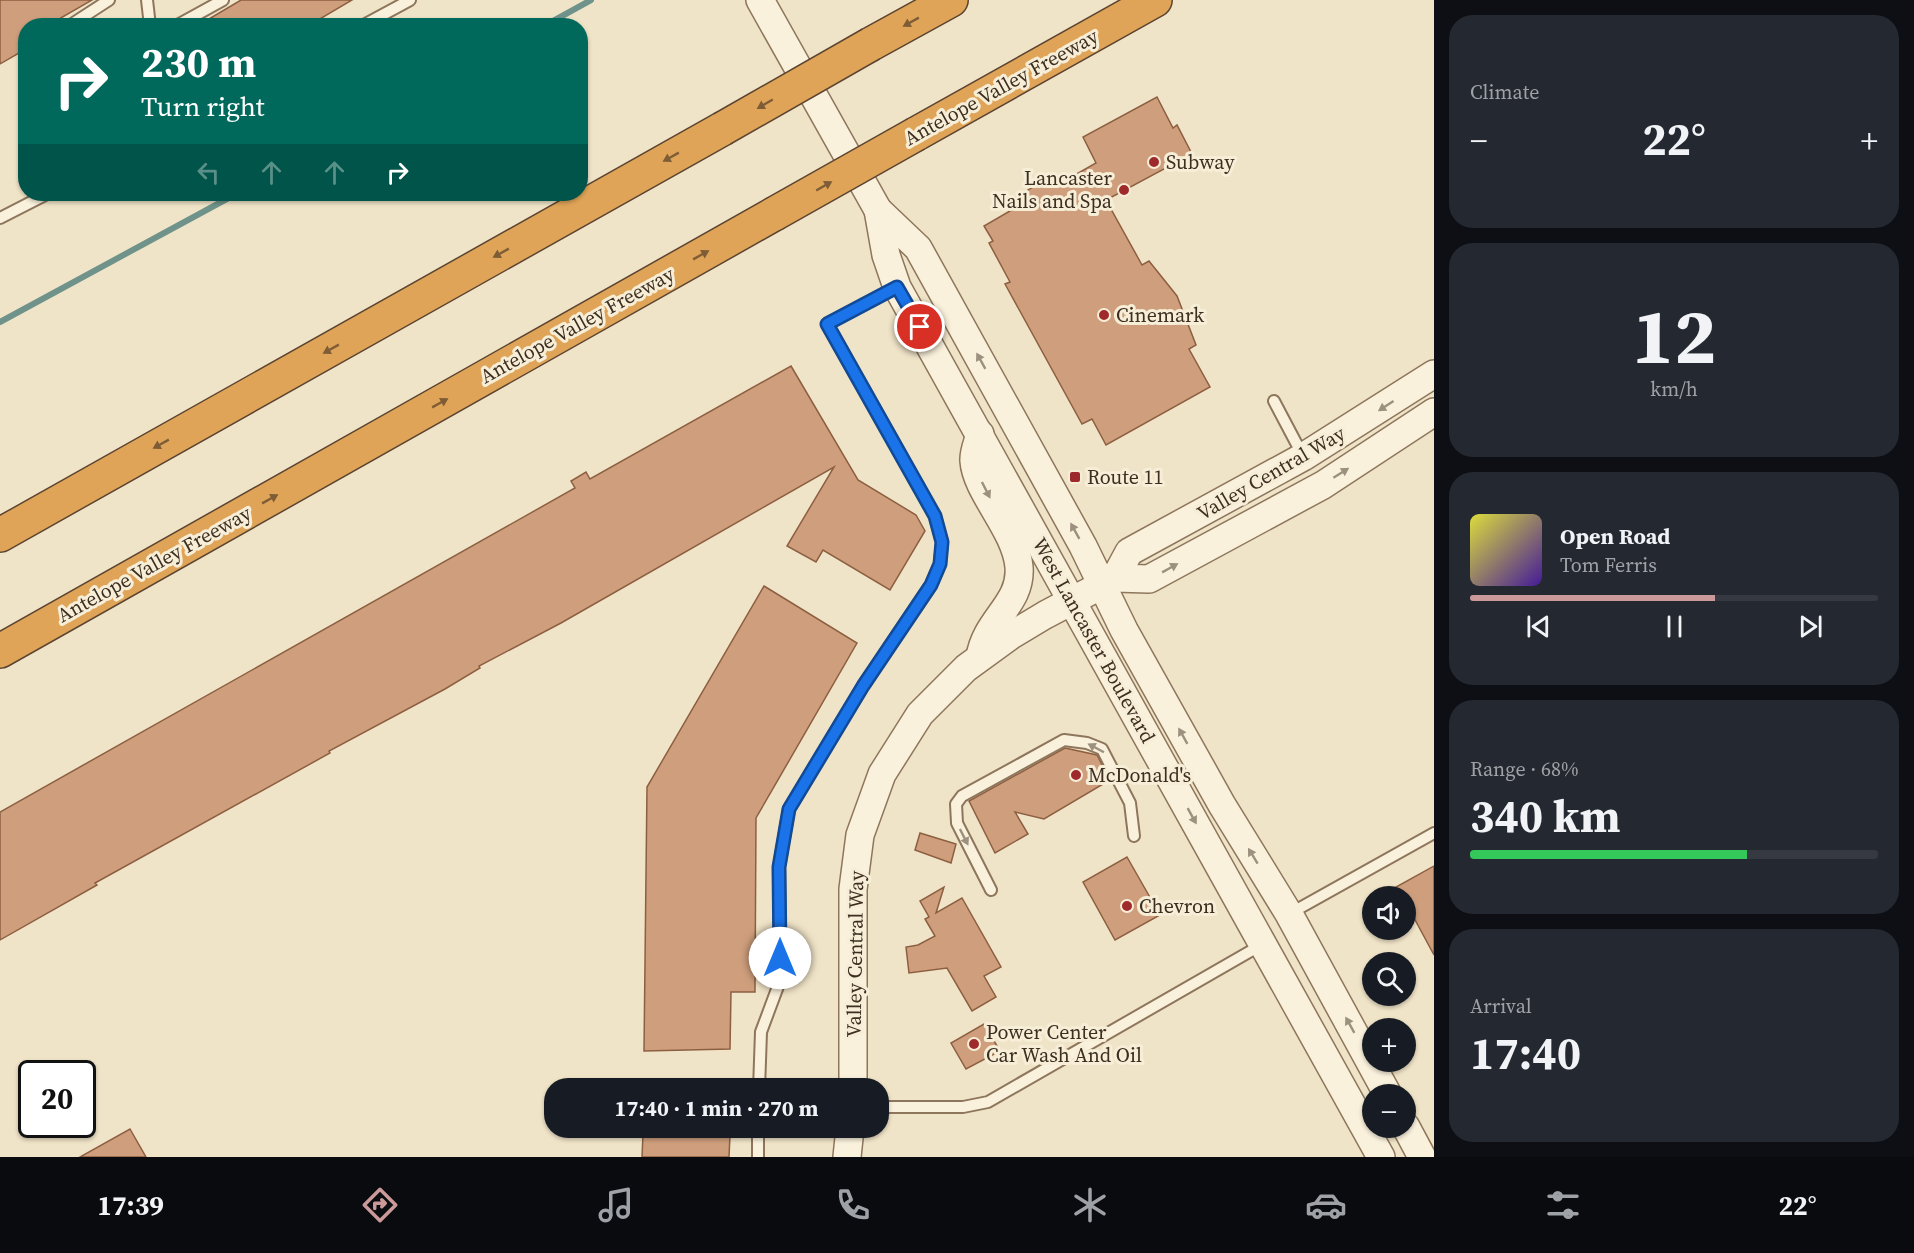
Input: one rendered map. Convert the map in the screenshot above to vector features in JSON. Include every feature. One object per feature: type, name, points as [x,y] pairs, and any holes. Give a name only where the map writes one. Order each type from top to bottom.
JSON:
[{"type":"highway","points":[[0,535],[951,0]]},
{"type":"highway","name":"Antelope Valley Freeway","points":[[0,651],[1155,0]]},
{"type":"street","name":"West Lancaster Boulevard","points":[[760,0],[878,210],[918,248],[1083,546],[1107,581],[1216,795],[1289,914],[1382,1084]]},
{"type":"street","name":"West Lancaster Boulevard","points":[[878,210],[886,255],[897,287],[1381,1157]]},
{"type":"street","name":"Valley Central Way","points":[[853,1078],[853,889],[860,835],[882,774],[920,714],[980,657],[1010,636],[1107,581],[1129,552],[1303,457],[1434,374]]},
{"type":"street","name":"Valley Central Way","points":[[1107,581],[1149,579],[1323,485],[1434,412]]},
{"type":"street","points":[[980,434],[974,461],[1014,547],[1019,570],[1014,594],[989,628],[982,642],[980,657]]},
{"type":"street","points":[[846,1157],[849,1138]]},
{"type":"street","points":[[1412,1138],[1422,1157]]},
{"type":"lane","points":[[81,18],[109,0]]},
{"type":"lane","points":[[147,0],[149,18]]},
{"type":"lane","points":[[190,18],[223,0]]},
{"type":"lane","points":[[377,18],[410,0]]},
{"type":"lane","points":[[0,218],[33,201]]},
{"type":"lane","points":[[759,1078],[761,1032],[780,981],[779,867],[789,809],[863,686],[931,585],[940,564],[942,542],[935,516],[827,324],[897,287]]},
{"type":"lane","points":[[1274,400],[1303,457]]},
{"type":"lane","points":[[991,890],[957,823],[956,804],[962,796],[1064,740],[1087,743],[1102,749],[1130,803],[1134,836]]},
{"type":"lane","points":[[1289,914],[1434,833]]},
{"type":"lane","points":[[889,1107],[963,1107],[988,1102],[1264,944]]},
{"type":"lane","points":[[758,1138],[758,1157]]},
{"type":"building","points":[[0,0],[92,0],[61,18],[18,18],[18,54],[0,64]]},
{"type":"building","points":[[241,0],[352,0],[322,18],[211,18]]},
{"type":"building","name":"Cinemark","points":[[1157,97],[1173,128],[1177,125],[1192,154],[1106,200],[1142,265],[1149,261],[1177,296],[1196,345],[1189,349],[1210,387],[1106,445],[1092,419],[1082,424],[1005,284],[1010,282],[989,243],[993,241],[984,226],[1010,211],[1005,203],[1056,174],[1061,183],[1096,163],[1083,137]]},
{"type":"building","points":[[791,366],[858,480],[916,515],[925,531],[890,590],[823,550],[816,562],[787,546],[834,467],[561,623],[479,666],[480,668],[445,689],[329,751],[330,753],[95,883],[97,885],[0,940],[0,812],[575,488],[571,481],[586,472],[590,479]]},
{"type":"building","points":[[764,586],[857,643],[756,818],[755,992],[731,992],[730,1049],[644,1051],[647,787]]},
{"type":"building","points":[[1065,748],[1097,755],[1110,780],[1044,819],[1015,812],[1028,834],[995,853],[969,801]]},
{"type":"building","points":[[920,833],[956,844],[951,863],[915,850]]},
{"type":"building","points":[[1127,857],[1160,915],[1115,940],[1083,882]]},
{"type":"building","points":[[1434,866],[1434,955],[1416,922],[1416,886],[1398,886]]},
{"type":"building","points":[[944,887],[936,913],[962,898],[1001,967],[984,976],[996,997],[972,1011],[947,968],[909,973],[906,947],[918,945],[935,936],[925,919],[929,917],[920,901]]},
{"type":"building","points":[[984,1024],[1000,1051],[966,1069],[951,1043]]},
{"type":"building","points":[[130,1129],[146,1157],[80,1157]]},
{"type":"building","points":[[643,1138],[730,1138],[729,1157],[642,1157]]},
{"type":"waterway","points":[[558,18],[591,0]]},
{"type":"waterway","points":[[0,322],[223,201]]},
{"type":"place","name":"Subway","points":[[1154,162]]},
{"type":"place","name":"Lancaster Nails and Spa","points":[[1124,190]]},
{"type":"place","name":"Cinemark","points":[[1104,315]]},
{"type":"place","name":"Route 11","points":[[1075,477]]},
{"type":"place","name":"McDonald's","points":[[1076,775]]},
{"type":"place","name":"Chevron","points":[[1127,906]]},
{"type":"place","name":"Power Center Car Wash And Oil","points":[[974,1044]]},
{"type":"route","points":[[780,958],[779,867],[789,809],[863,686],[931,585],[940,564],[942,542],[935,516],[827,324],[897,287],[920,327]]}]
